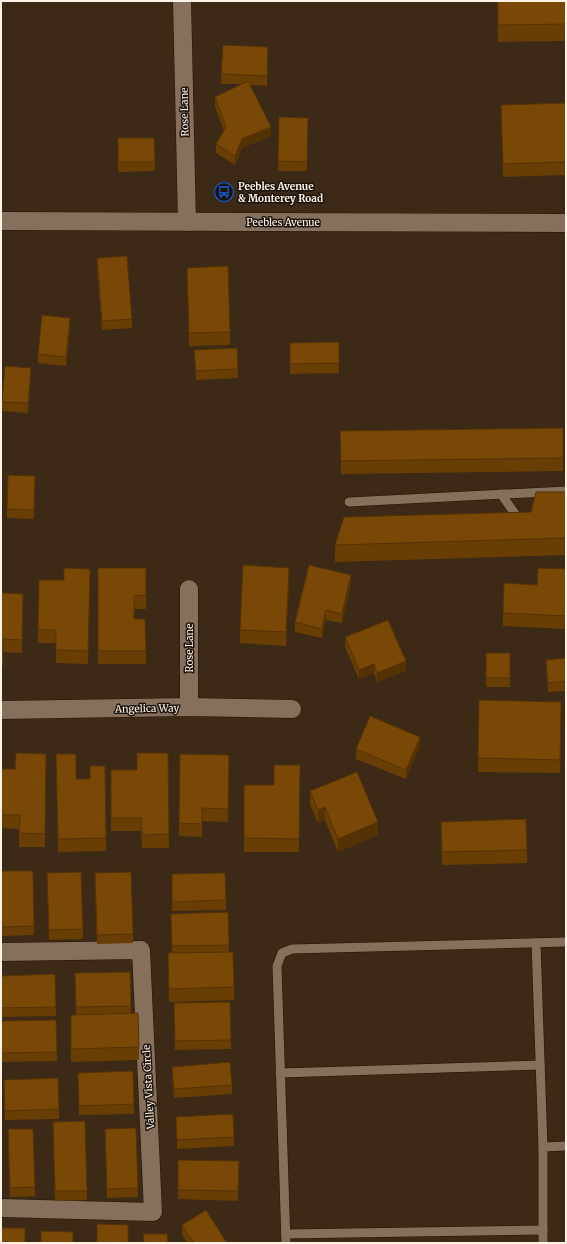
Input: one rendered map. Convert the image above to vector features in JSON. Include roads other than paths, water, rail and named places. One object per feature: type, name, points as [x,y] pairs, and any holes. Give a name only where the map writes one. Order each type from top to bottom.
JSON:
[{"type":"street","name":"Rose Lane","points":[[182,1],[187,222]]},
{"type":"street","name":"Peebles Avenue","points":[[1,221],[566,223]]},
{"type":"street","name":"Rose Lane","points":[[189,589],[189,707]]},
{"type":"street","name":"Angelica Way","points":[[1,710],[189,707],[292,709]]},
{"type":"street","name":"Valley Vista Circle","points":[[1,952],[141,950],[154,1212],[1,1208]]},
{"type":"lane","points":[[349,502],[566,491]]},
{"type":"lane","points":[[501,494],[518,518],[533,520]]},
{"type":"lane","points":[[543,1230],[286,1239],[277,966],[282,953],[292,949],[566,942]]},
{"type":"lane","points":[[536,943],[543,1146],[543,1243]]},
{"type":"lane","points":[[280,1073],[540,1065]]},
{"type":"lane","points":[[543,1146],[566,1146]]},
{"type":"place","name":"Peebles Avenue & Monterey Road","points":[[224,192]]}]
